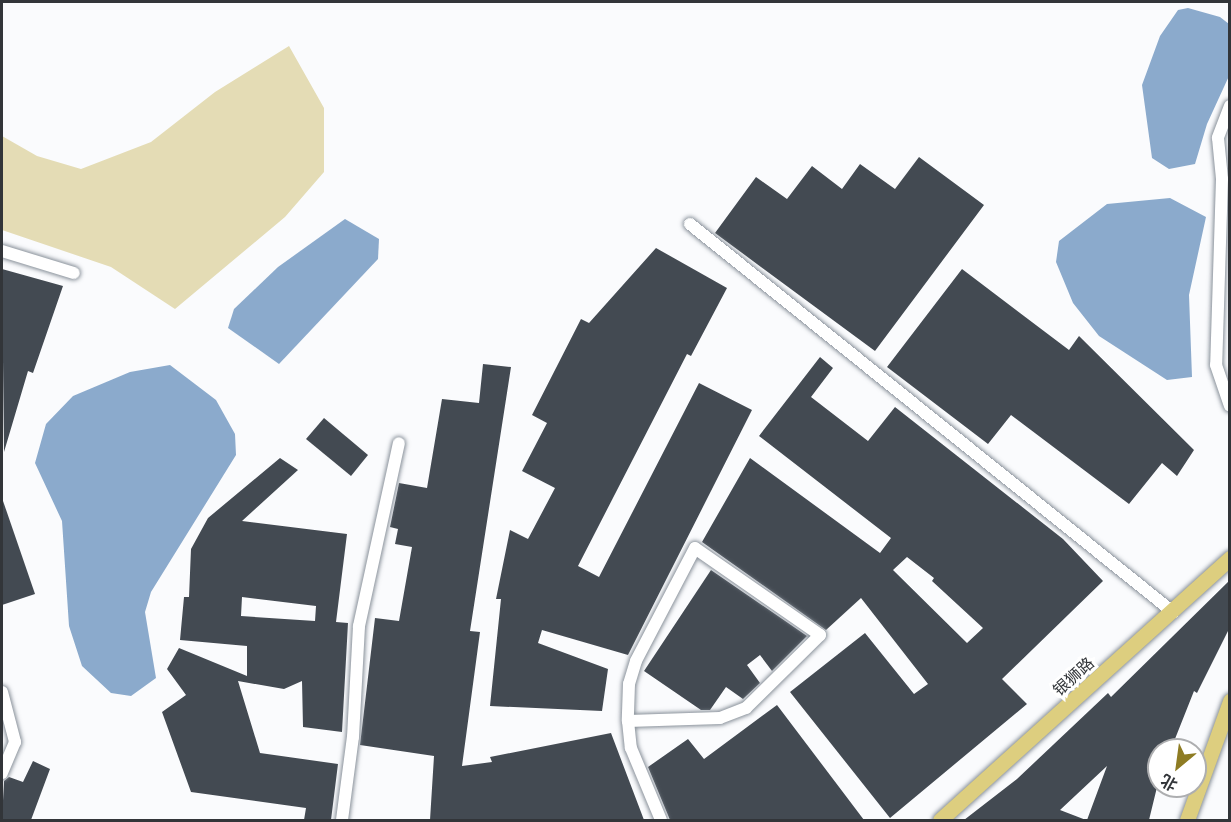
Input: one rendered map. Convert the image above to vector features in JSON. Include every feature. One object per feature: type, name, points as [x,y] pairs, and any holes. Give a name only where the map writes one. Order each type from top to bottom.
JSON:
[{"type":"main road","name":"银狮路","points":[[940,820],[1173,612],[1230,558]]},
{"type":"main road","points":[[1187,820],[1230,701]]},
{"type":"street","points":[[1230,106],[1218,138],[1222,189],[1216,365],[1230,406]]},
{"type":"street","points":[[690,224],[1173,612]]},
{"type":"street","points":[[2,251],[74,273]]},
{"type":"street","points":[[342,820],[353,737],[359,626],[399,443]]},
{"type":"street","points":[[628,721],[720,718],[746,708],[820,635],[695,548],[636,661],[629,684],[628,721],[631,748],[661,820]]},
{"type":"street","points":[[2,692],[15,742],[2,773]]},
{"type":"shaded area","points":[[289,46],[324,108],[324,172],[285,217],[175,309],[111,267],[2,230],[2,136],[37,156],[81,169],[151,142],[215,92]]},
{"type":"water","points":[[1188,8],[1220,17],[1229,24],[1229,76],[1207,124],[1195,164],[1169,169],[1152,158],[1142,85],[1160,36],[1178,10]]},
{"type":"water","points":[[1170,198],[1206,217],[1189,295],[1192,377],[1167,380],[1099,336],[1073,303],[1056,262],[1059,241],[1107,204]]},
{"type":"water","points":[[345,219],[379,239],[378,259],[279,364],[228,328],[234,309],[278,267]]},
{"type":"water","points":[[170,365],[216,400],[235,434],[236,455],[151,592],[145,612],[156,678],[131,696],[111,693],[82,666],[69,626],[62,521],[35,463],[46,424],[73,396],[130,372]]},
{"type":"building","points":[[919,157],[984,205],[875,351],[715,233],[756,177],[787,199],[812,166],[842,189],[860,164],[895,189]]},
{"type":"building","points":[[656,248],[727,288],[691,356],[687,354],[578,566],[599,577],[699,383],[752,410],[628,655],[542,630],[538,643],[608,669],[602,711],[490,706],[501,599],[496,599],[510,530],[528,539],[555,488],[522,471],[547,423],[532,415],[581,319],[589,323]]},
{"type":"building","points":[[2,269],[63,286],[33,373],[28,371],[4,452]]},
{"type":"building","points":[[962,269],[1069,350],[1079,336],[1194,450],[1177,476],[1162,463],[1129,504],[1011,415],[988,444],[887,367]]},
{"type":"building","points":[[820,357],[833,368],[811,397],[868,441],[895,407],[1063,539],[1103,581],[1002,679],[1027,704],[890,818],[790,692],[865,633],[914,694],[928,684],[861,598],[826,630],[702,542],[750,458],[880,553],[891,538],[759,436]],"holes":[[[907,557],[934,578],[932,581],[983,628],[967,643],[893,570]]]},
{"type":"building","points":[[483,364],[511,367],[470,631],[480,632],[462,766],[492,762],[490,757],[611,733],[644,820],[430,820],[434,756],[360,745],[375,618],[399,621],[412,547],[395,544],[398,529],[390,527],[399,483],[427,488],[442,399],[479,403]]},
{"type":"building","points":[[324,418],[368,455],[351,476],[306,439]]},
{"type":"building","points":[[280,458],[298,470],[242,521],[347,534],[336,622],[348,623],[342,732],[303,727],[302,681],[284,689],[238,681],[260,753],[338,764],[331,820],[304,820],[306,808],[191,792],[162,712],[186,695],[167,669],[179,648],[247,676],[247,646],[180,640],[184,597],[189,597],[191,549],[208,518]],"holes":[[[242,597],[316,606],[315,621],[241,616]]]},
{"type":"building","points":[[2,498],[35,594],[2,605]]},
{"type":"building","points":[[711,570],[807,636],[772,671],[760,655],[747,665],[760,683],[743,699],[726,687],[710,710],[701,710],[644,671]]},
{"type":"building","points":[[1230,580],[1230,627],[1197,693],[1194,691],[1175,738],[1147,738],[1147,798],[1154,798],[1149,820],[1087,820],[1107,766],[1060,810],[1086,820],[964,820],[1017,779],[1108,693],[1111,697]]},
{"type":"building","points":[[777,705],[864,820],[670,820],[648,767],[688,739],[704,759]]},
{"type":"building","points":[[33,761],[50,769],[31,820],[2,820],[4,781],[9,777],[23,782]]}]
